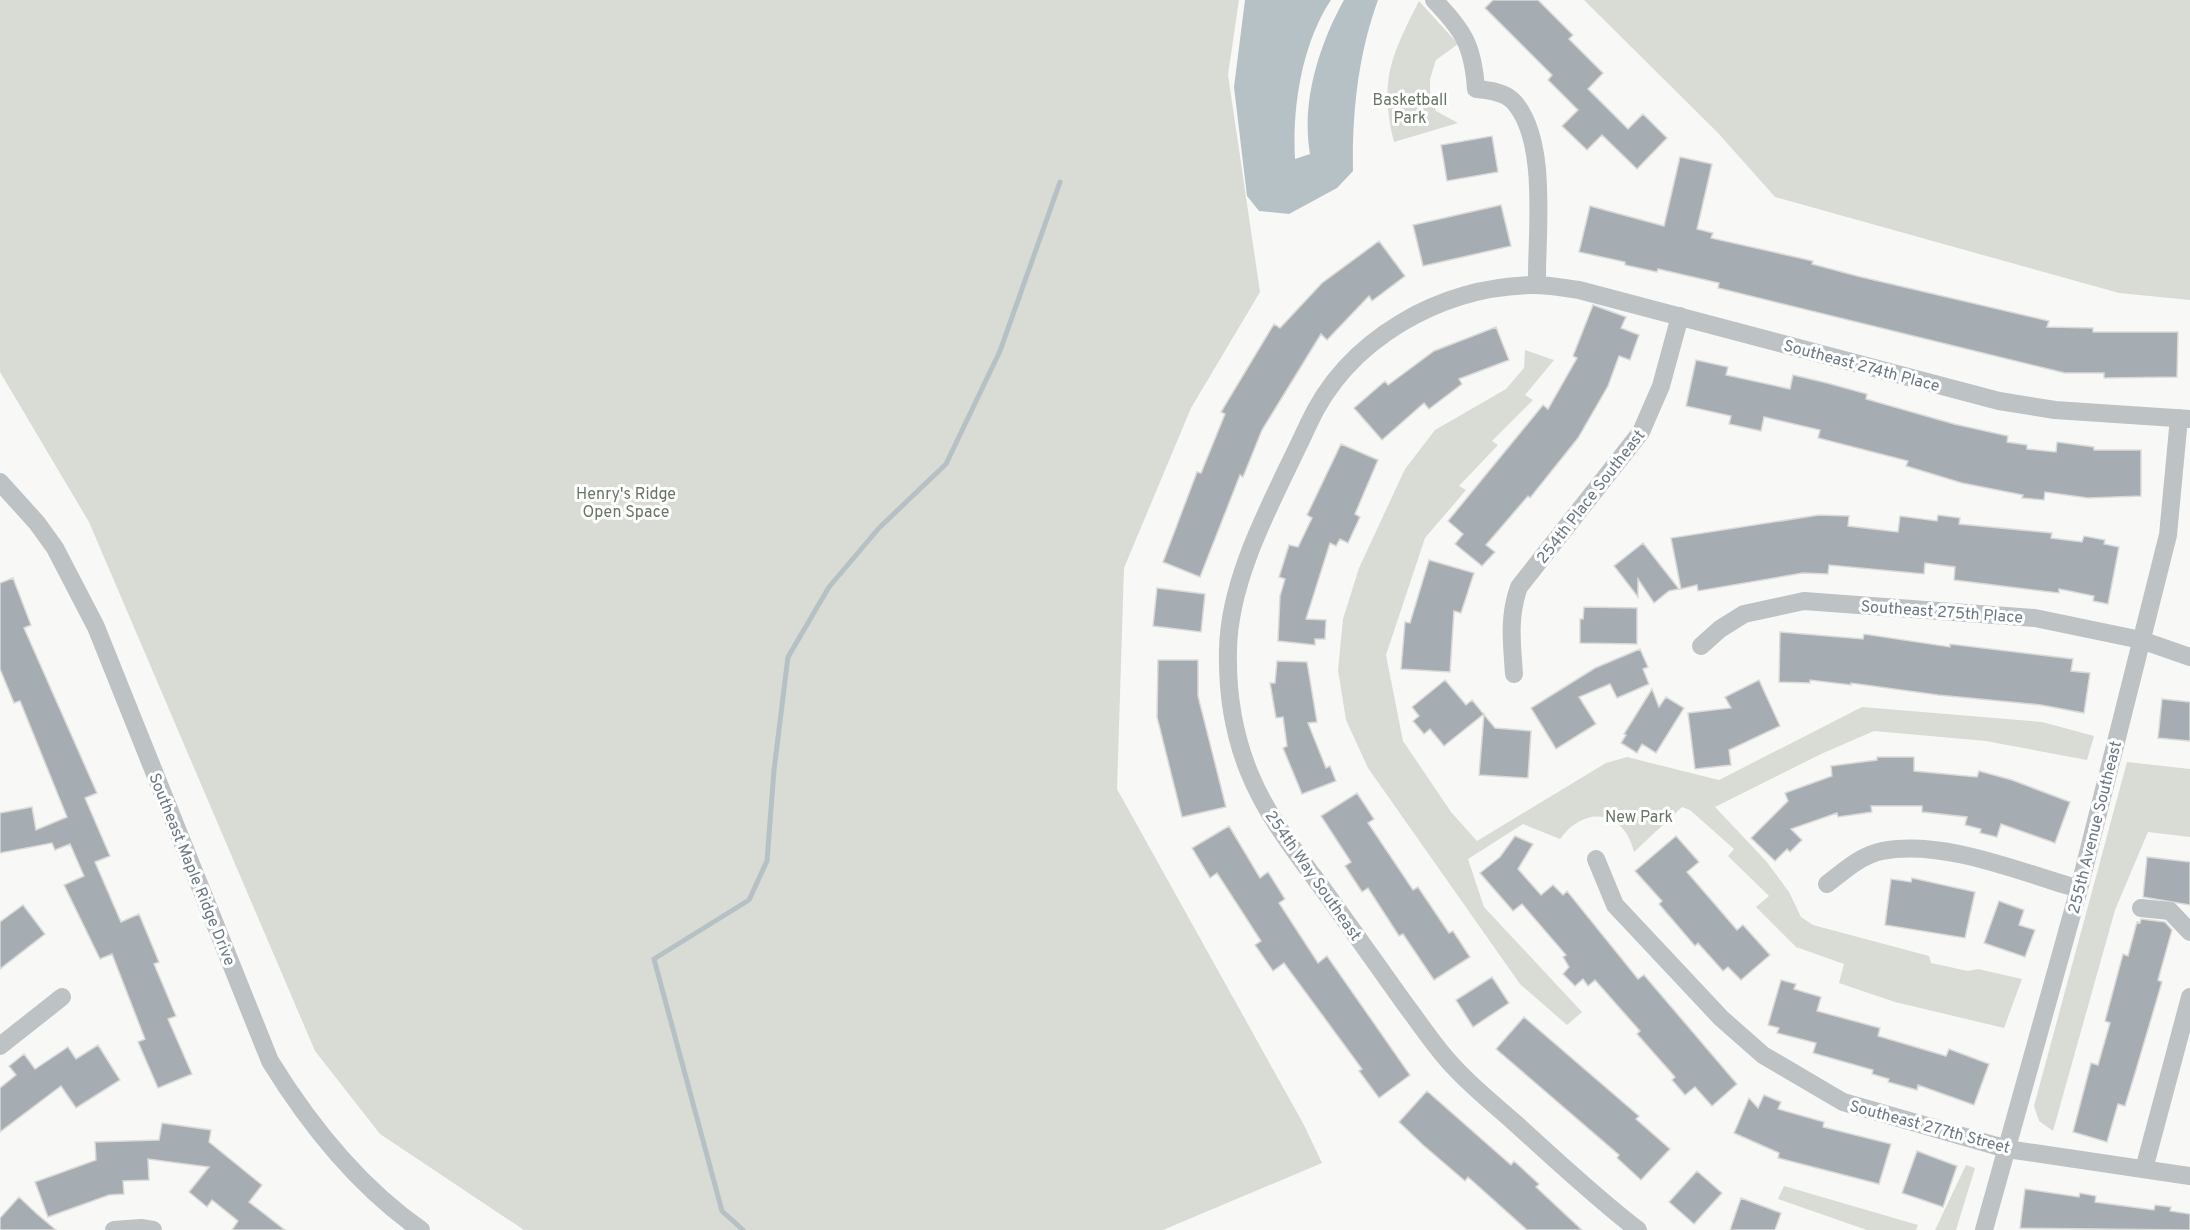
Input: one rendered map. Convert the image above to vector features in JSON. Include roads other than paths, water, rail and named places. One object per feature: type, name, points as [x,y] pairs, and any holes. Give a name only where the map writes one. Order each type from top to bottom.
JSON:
[{"type":"street","points":[[1434,0],[1462,30],[1474,63],[1476,89],[1495,91],[1514,102],[1530,132],[1536,158],[1538,187],[1538,285]]},
{"type":"street","name":"Southeast 274th Place","points":[[1538,285],[1579,290],[1999,401],[2055,410],[2184,419]]},
{"type":"street","name":"254th Way Southeast","points":[[1538,285],[1504,287],[1464,294],[1437,305],[1403,322],[1375,340],[1329,385],[1315,410],[1249,556],[1232,608],[1228,650],[1230,687],[1236,728],[1248,769],[1272,819],[1431,1039],[1453,1067],[1601,1202],[1638,1230]]},
{"type":"street","name":"254th Place Southeast","points":[[1514,674],[1510,630],[1512,606],[1519,587],[1641,432],[1661,386],[1680,316]]},
{"type":"street","name":"255th Avenue Southeast","points":[[1984,1230],[2079,889],[2168,536],[2184,419]]},
{"type":"street","name":"Southeast Maple Ridge Drive","points":[[0,482],[37,523],[55,548],[96,627],[270,1061],[296,1103],[333,1152],[421,1230]]},
{"type":"street","name":"Southeast 275th Place","points":[[1701,646],[1720,629],[1744,614],[1804,601],[2035,618],[2140,640],[2190,657]]},
{"type":"street","points":[[1827,884],[1858,861],[1880,851],[1905,849],[1954,854],[2079,889]]},
{"type":"street","name":"Southeast 277th Street","points":[[1596,859],[1615,904],[1721,1018],[1763,1055],[1843,1102],[2007,1149],[2190,1176]]},
{"type":"street","points":[[2141,908],[2170,911],[2190,932]]},
{"type":"street","points":[[0,1046],[62,997]]},
{"type":"street","points":[[2144,1169],[2190,997]]},
{"type":"street","points":[[114,1230],[141,1228],[153,1230]]},
{"type":"waterway","points":[[743,1230],[722,1211],[654,959],[749,900],[767,861],[774,770],[788,657],[829,587],[879,528],[946,464],[1000,351],[1060,182]]},
{"type":"park label","name":"Basketball Park","points":[[1410,108]]},
{"type":"park label","name":"Henry's Ridge Open Space","points":[[626,502]]},
{"type":"park label","name":"New Park","points":[[1639,816]]}]
